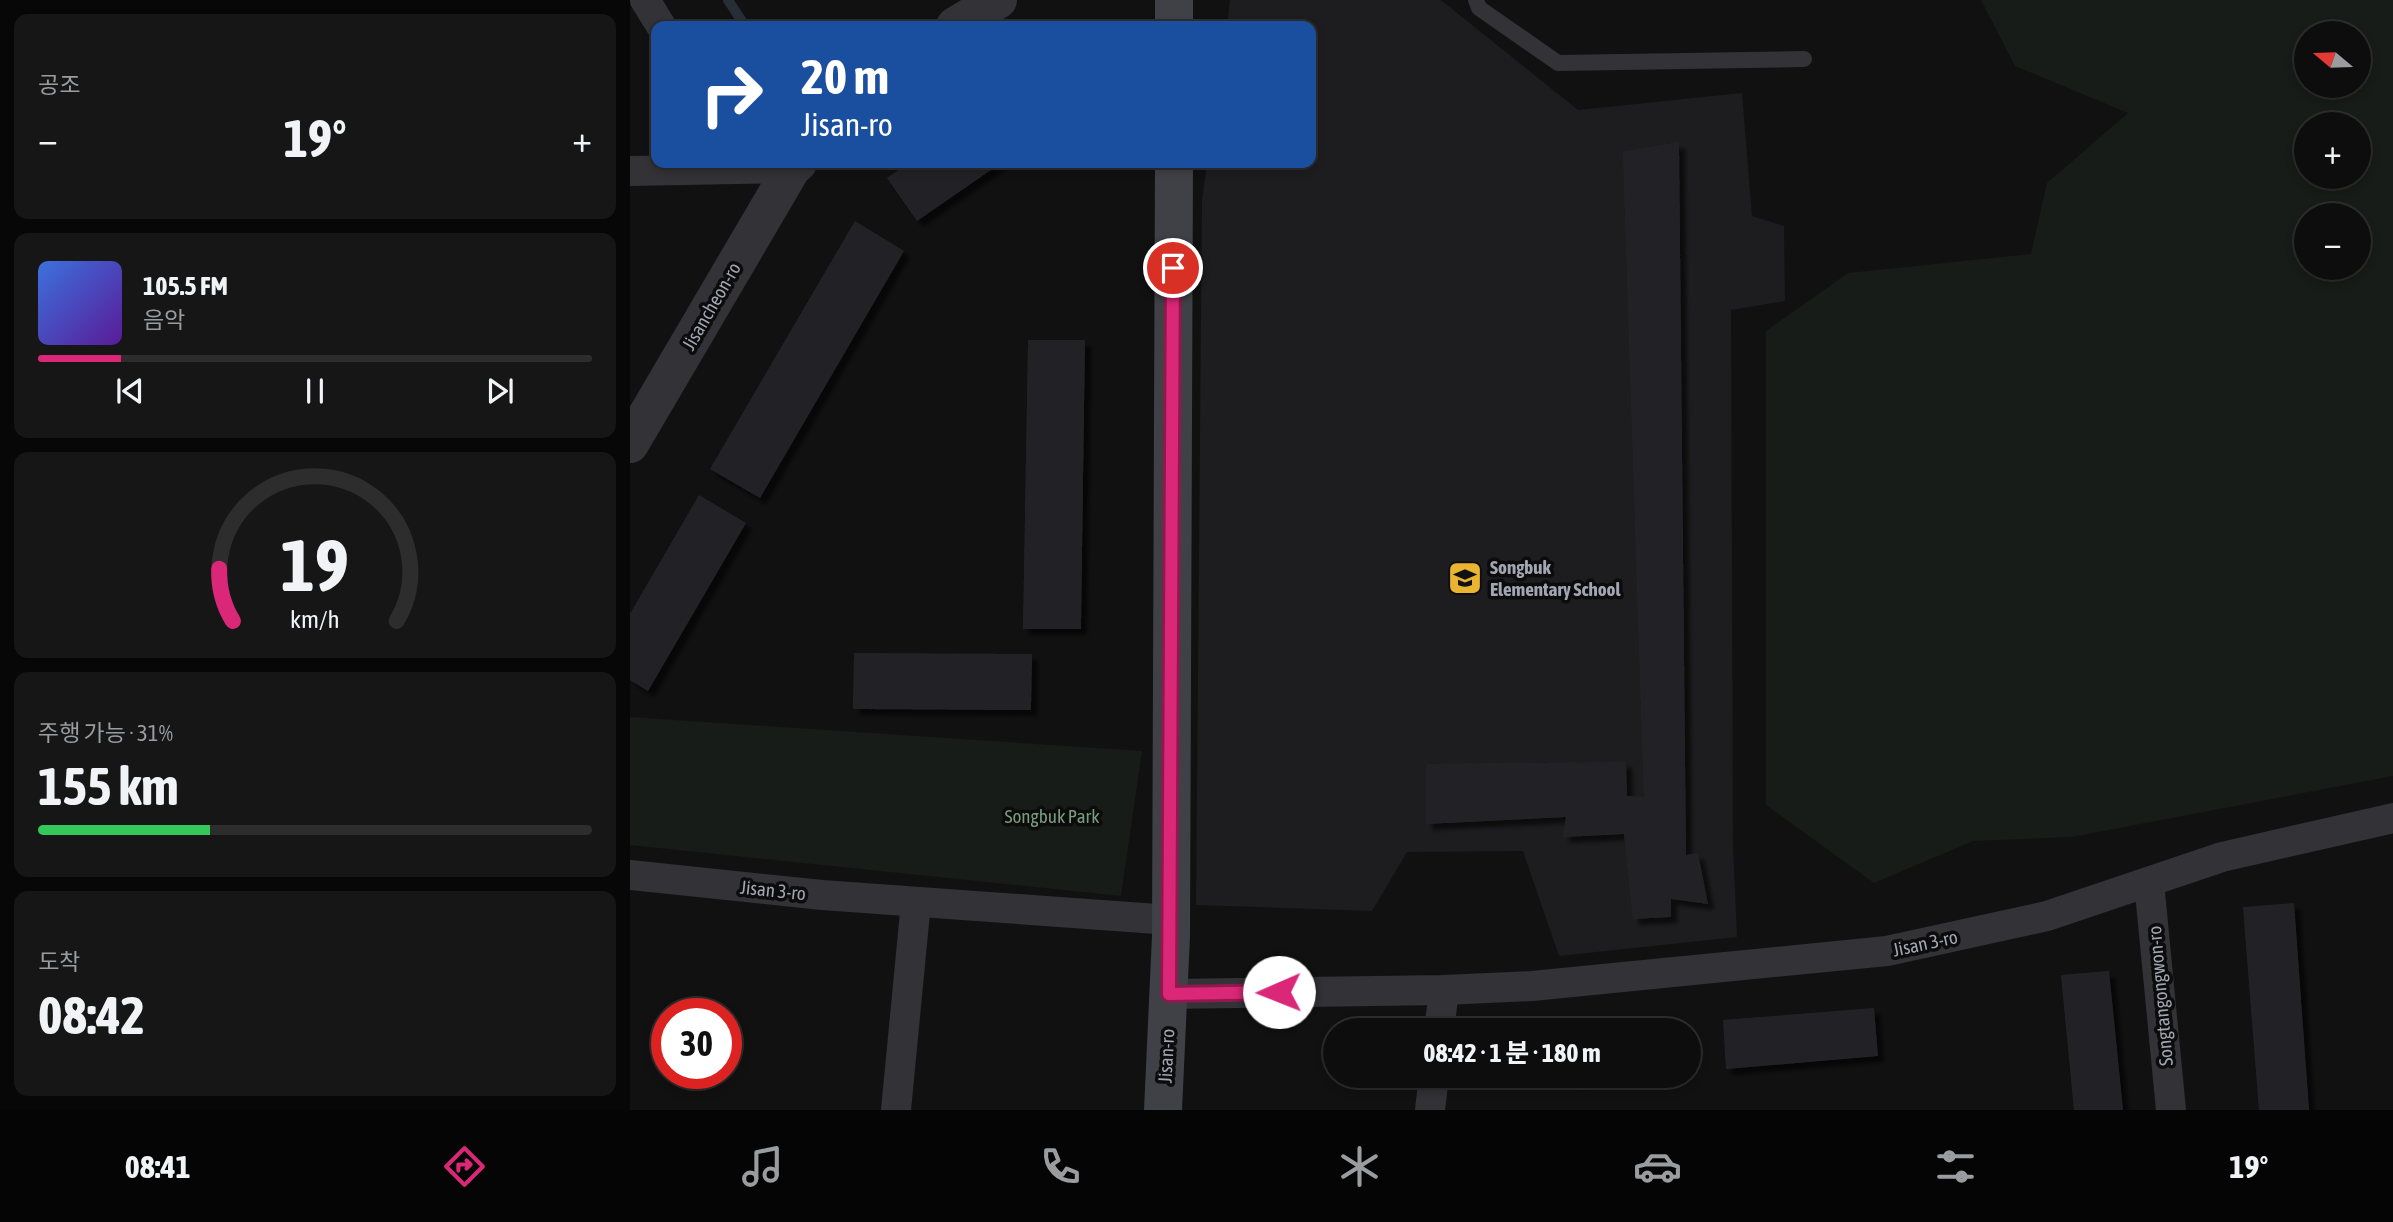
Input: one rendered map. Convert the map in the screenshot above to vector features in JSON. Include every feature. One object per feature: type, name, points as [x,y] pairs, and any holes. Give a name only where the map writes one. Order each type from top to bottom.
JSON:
[{"type":"main road","points":[[1174,0],[1174,21]]},
{"type":"main road","name":"Jisan-ro","points":[[1163,1110],[1171,919],[1174,168]]},
{"type":"street","points":[[645,0],[658,21]]},
{"type":"street","points":[[964,21],[998,0]]},
{"type":"street","points":[[630,171],[710,168]]},
{"type":"street","name":"Jisancheon-ro","points":[[630,444],[789,168]]},
{"type":"street","name":"Jisan 3-ro","points":[[1169,994],[1532,986],[1887,951],[2048,916],[2222,857],[2393,818]]},
{"type":"street","name":"Jisan 3-ro","points":[[630,875],[916,902],[1171,919]]},
{"type":"street","name":"Songtangongwon-ro","points":[[2149,882],[2171,1110]]},
{"type":"street","points":[[896,1110],[916,902]]},
{"type":"street","points":[[1441,1018],[1444,990]]},
{"type":"street","points":[[1430,1110],[1433,1088]]},
{"type":"lane","points":[[1476,0],[1479,8],[1558,63],[1804,59]]},
{"type":"shaded area","name":"Songbuk Elementary School","points":[[1230,0],[1441,0],[1578,110],[1742,93],[1752,216],[1784,226],[1785,301],[1731,310],[1733,846],[1737,937],[1559,956],[1523,851],[1407,852],[1372,911],[1196,905],[1202,201],[1206,168],[1316,168],[1316,21],[1228,21]]},
{"type":"green space","points":[[1981,0],[2393,0],[2393,776],[2072,837],[1973,841],[1874,883],[1766,805],[1766,331],[1848,273],[2031,254],[2047,183],[2128,113],[2015,66]]},
{"type":"green space","name":"Songbuk Park","points":[[630,717],[1142,751],[1121,896],[630,845]]},
{"type":"building","points":[[1679,142],[1686,855],[1698,853],[1708,904],[1671,899],[1671,917],[1633,919],[1624,834],[1563,837],[1566,817],[1426,824],[1426,764],[1626,762],[1627,796],[1644,797],[1623,152]]},
{"type":"building","points":[[902,168],[994,168],[917,221],[887,178]]},
{"type":"building","points":[[855,221],[904,251],[760,498],[710,469]]},
{"type":"building","points":[[1028,340],[1085,340],[1081,629],[1023,629]]},
{"type":"building","points":[[699,495],[746,523],[648,691],[630,680],[630,614]]},
{"type":"building","points":[[854,653],[1032,654],[1031,710],[853,709]]},
{"type":"building","points":[[2294,903],[2309,1110],[2259,1110],[2243,907]]},
{"type":"building","points":[[2109,971],[2123,1110],[2074,1110],[2061,975]]},
{"type":"building","points":[[1874,1008],[1878,1056],[1726,1069],[1723,1020]]},
{"type":"waterway","points":[[728,0],[742,21]]},
{"type":"place","name":"Songbuk Elementary School","points":[[1465,578]]},
{"type":"route","points":[[1173,268],[1169,994],[1279,992]]}]
